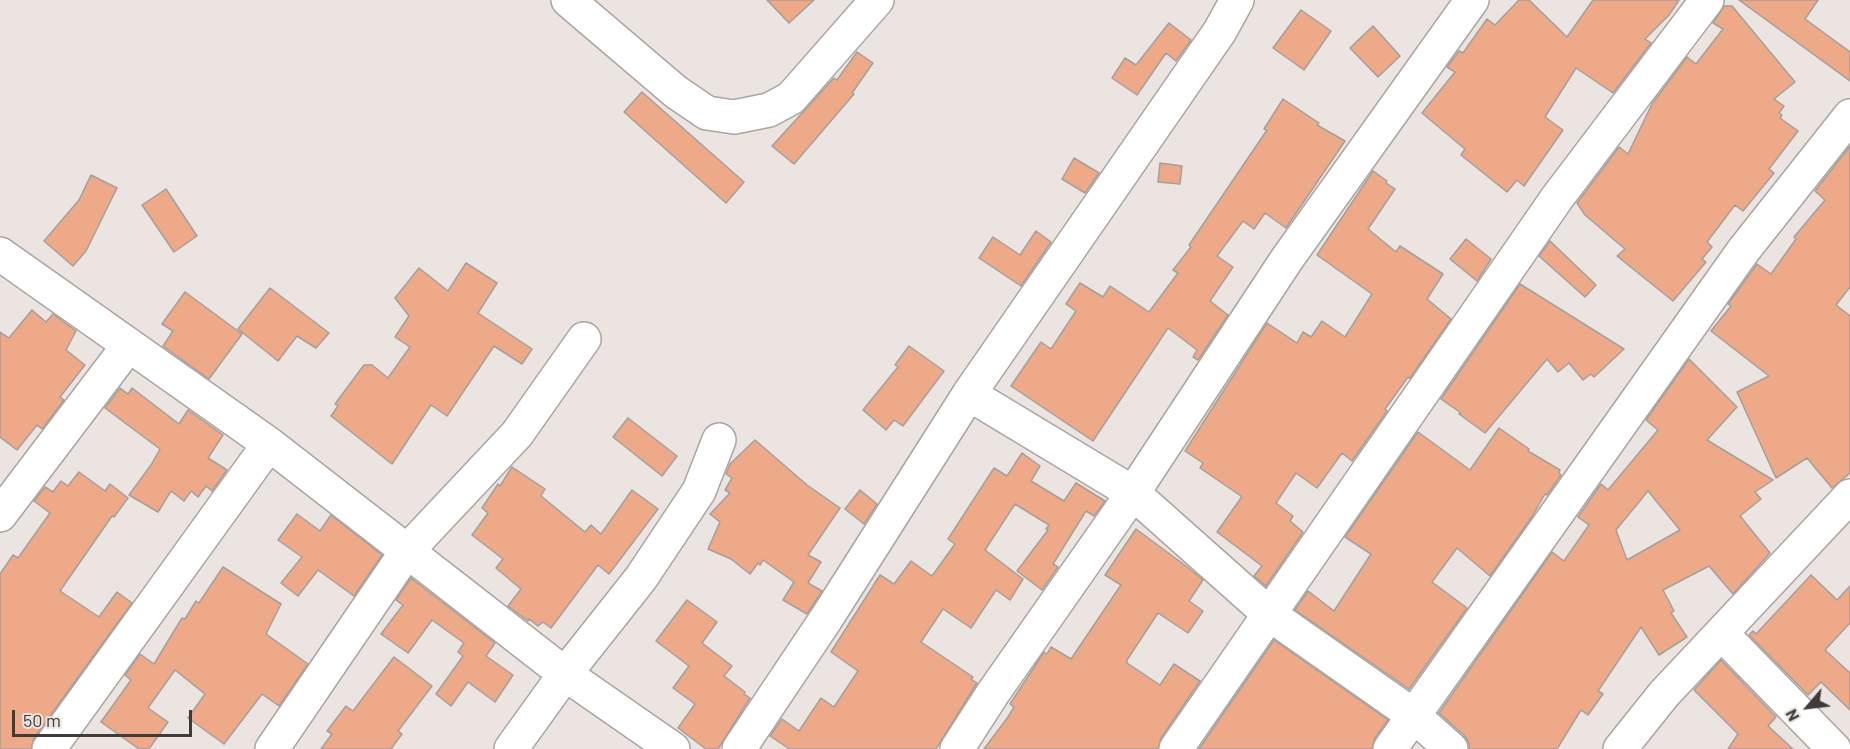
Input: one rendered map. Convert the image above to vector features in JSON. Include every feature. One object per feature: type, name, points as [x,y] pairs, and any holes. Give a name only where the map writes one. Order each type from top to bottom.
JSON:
[{"type":"street","points":[[568,0],[676,92],[707,113],[734,117],[769,110],[791,98],[877,0]]},
{"type":"street","points":[[739,749],[826,619],[969,393],[1220,31],[1238,0]]},
{"type":"street","points":[[957,749],[993,693],[1133,493],[1287,259],[1472,0]]},
{"type":"street","points":[[1176,749],[1557,198],[1707,0]]},
{"type":"street","points":[[1390,749],[1743,251],[1850,116]]},
{"type":"street","points":[[0,254],[269,444],[565,674],[673,749]]},
{"type":"street","points":[[272,749],[407,551],[517,434],[584,339]]},
{"type":"street","points":[[0,514],[129,345]]},
{"type":"street","points":[[969,393],[1133,493],[1269,614],[1413,715],[1451,749]]},
{"type":"street","points":[[511,749],[565,674],[641,578],[699,492],[719,440]]},
{"type":"street","points":[[49,749],[269,444]]},
{"type":"street","points":[[1620,749],[1664,694],[1850,496]]},
{"type":"street","points":[[1722,634],[1834,749]]},
{"type":"building","points":[[767,0],[814,0],[789,23]]},
{"type":"building","points":[[1519,0],[1529,0],[1567,37],[1593,0],[1679,0],[1669,15],[1645,39],[1651,43],[1613,93],[1576,68],[1545,117],[1563,130],[1524,186],[1517,180],[1507,192],[1461,155],[1465,149],[1422,113],[1455,72],[1447,67],[1459,51],[1463,53],[1487,19],[1495,25]]},
{"type":"building","points":[[1739,0],[1818,0],[1805,19],[1850,52],[1850,81]]},
{"type":"building","points":[[1724,6],[1732,6],[1795,82],[1774,99],[1784,106],[1779,113],[1782,115],[1780,118],[1798,131],[1769,169],[1774,173],[1743,211],[1735,205],[1707,242],[1712,247],[1702,259],[1706,262],[1673,301],[1617,256],[1625,249],[1585,215],[1577,203],[1619,147],[1628,154],[1652,104],[1687,57],[1696,64],[1723,29],[1713,23]]},
{"type":"building","points":[[1301,10],[1331,31],[1304,70],[1273,48]]},
{"type":"building","points":[[1169,23],[1191,40],[1176,61],[1166,53],[1137,95],[1112,78],[1125,58],[1136,65]]},
{"type":"building","points":[[1373,26],[1400,56],[1378,77],[1350,48]]},
{"type":"building","points":[[857,52],[873,63],[852,93],[854,94],[794,164],[772,146],[834,78],[837,80]]},
{"type":"building","points":[[642,92],[744,182],[726,203],[624,112]]},
{"type":"building","points":[[1283,99],[1319,123],[1317,125],[1345,141],[1286,228],[1265,213],[1254,229],[1243,221],[1217,256],[1233,267],[1210,301],[1228,315],[1198,360],[1193,357],[1197,350],[1168,328],[1093,441],[1011,386],[1041,342],[1051,349],[1076,311],[1066,304],[1080,283],[1103,297],[1110,286],[1149,312],[1178,273],[1173,270],[1191,247],[1189,245],[1267,130],[1264,129]]},
{"type":"building","points":[[1850,146],[1850,287],[1836,305],[1850,316],[1850,473],[1832,488],[1807,458],[1776,478],[1737,392],[1769,376],[1711,331],[1731,306],[1728,304],[1757,264],[1771,274],[1796,239],[1794,237],[1825,200],[1815,191]]},
{"type":"building","points":[[1074,158],[1099,173],[1085,193],[1062,179]]},
{"type":"building","points":[[1160,163],[1182,166],[1180,184],[1158,182]]},
{"type":"building","points":[[1373,171],[1395,189],[1368,229],[1396,252],[1400,246],[1443,274],[1427,299],[1451,319],[1410,378],[1408,377],[1385,409],[1387,411],[1352,461],[1342,453],[1317,488],[1296,473],[1276,503],[1293,516],[1290,521],[1303,532],[1266,586],[1254,576],[1262,566],[1217,532],[1241,496],[1200,468],[1203,463],[1185,451],[1267,323],[1297,343],[1303,332],[1311,337],[1322,321],[1345,337],[1372,294],[1317,255]]},
{"type":"building","points":[[91,175],[117,188],[86,251],[73,266],[44,241],[79,200]]},
{"type":"building","points":[[166,189],[197,236],[174,252],[142,205]]},
{"type":"building","points":[[1036,231],[1051,242],[1021,286],[979,258],[993,237],[1020,255]]},
{"type":"building","points":[[1466,239],[1491,259],[1477,281],[1450,259]]},
{"type":"building","points":[[1550,241],[1596,285],[1585,297],[1539,256]]},
{"type":"building","points":[[466,263],[497,283],[478,313],[532,349],[522,364],[494,346],[447,416],[431,405],[392,464],[331,416],[338,406],[335,404],[364,365],[372,365],[388,378],[410,347],[395,337],[409,316],[395,298],[419,268],[448,291]]},
{"type":"building","points":[[1520,284],[1624,349],[1594,377],[1591,374],[1583,380],[1569,363],[1558,372],[1547,359],[1485,433],[1441,399]]},
{"type":"building","points":[[270,288],[329,333],[316,348],[297,336],[278,361],[238,329]]},
{"type":"building","points":[[185,292],[242,334],[209,379],[163,346],[173,331],[162,324]]},
{"type":"building","points":[[32,310],[46,322],[53,314],[76,331],[66,350],[85,365],[60,397],[64,400],[42,429],[37,425],[17,450],[0,437],[0,332],[9,338]]},
{"type":"building","points":[[909,346],[944,371],[903,426],[894,420],[886,430],[863,410],[898,367],[895,365]]},
{"type":"building","points":[[1689,359],[1737,407],[1707,440],[1773,480],[1755,492],[1761,499],[1740,516],[1770,553],[1733,594],[1709,566],[1663,590],[1674,611],[1671,613],[1687,637],[1659,655],[1641,627],[1598,691],[1603,694],[1588,715],[1581,710],[1557,749],[1469,749],[1469,743],[1464,735],[1439,713],[1552,552],[1564,561],[1589,525],[1578,517],[1601,484],[1608,490],[1658,430],[1646,420]],"holes":[[[1648,491],[1680,530],[1627,560],[1616,530]]]},
{"type":"building","points":[[120,388],[128,394],[132,388],[179,424],[188,410],[223,435],[208,458],[227,470],[212,491],[206,486],[198,497],[191,491],[184,501],[171,491],[158,512],[129,495],[160,449],[105,408]]},
{"type":"building","points":[[628,418],[677,456],[662,476],[613,437]]},
{"type":"building","points":[[1499,428],[1529,449],[1528,451],[1560,470],[1561,475],[1547,495],[1545,494],[1490,576],[1457,548],[1432,582],[1467,608],[1409,689],[1295,610],[1308,591],[1334,611],[1371,554],[1345,537],[1418,432],[1470,470]]},
{"type":"building","points":[[755,440],[807,485],[840,508],[808,555],[821,562],[808,583],[822,591],[807,614],[783,600],[794,582],[763,560],[750,574],[731,559],[708,549],[720,522],[710,514],[730,493],[725,490],[732,478],[726,474],[730,464]]},
{"type":"building","points":[[1022,453],[1040,466],[1031,481],[1064,501],[1076,483],[1105,501],[1094,516],[1086,511],[1053,564],[1058,567],[1042,590],[1017,571],[1048,530],[1046,529],[1049,525],[1015,504],[985,550],[1023,579],[1010,600],[996,590],[971,628],[943,609],[921,642],[973,677],[971,679],[977,683],[936,749],[788,749],[770,736],[782,719],[799,731],[821,698],[834,707],[858,671],[831,652],[880,575],[894,584],[911,561],[932,576],[955,544],[948,539],[994,468],[1007,476]]},
{"type":"building","points":[[512,467],[545,489],[541,496],[585,532],[591,525],[601,534],[632,490],[658,509],[609,574],[598,565],[551,628],[543,622],[538,626],[529,619],[528,621],[508,606],[521,589],[496,568],[503,559],[472,535],[488,513],[482,508]]},
{"type":"building","points":[[79,472],[105,491],[110,484],[128,498],[114,517],[112,516],[60,591],[99,617],[117,592],[132,603],[34,738],[31,749],[0,749],[0,574],[13,555],[18,558],[50,513],[34,501],[45,487],[53,492],[61,481],[68,486]]},
{"type":"building","points":[[860,490],[877,504],[864,524],[845,509]]},
{"type":"building","points":[[297,514],[320,531],[331,515],[382,555],[354,596],[318,570],[298,596],[281,583],[302,557],[278,540]]},
{"type":"building","points":[[1136,529],[1203,580],[1189,601],[1203,611],[1188,633],[1158,613],[1127,660],[1127,663],[1160,685],[1174,664],[1200,681],[1161,738],[1158,749],[984,749],[1008,717],[1014,707],[1010,704],[1044,652],[1047,654],[1051,647],[1071,659],[1121,585],[1105,575]]},
{"type":"building","points":[[223,567],[281,604],[266,634],[308,664],[279,706],[262,694],[224,744],[188,718],[205,694],[175,670],[148,708],[168,722],[149,749],[139,749],[101,722],[131,680],[125,675],[140,654],[154,664],[182,618],[185,619],[196,601],[199,603]]},
{"type":"building","points":[[1811,575],[1837,600],[1850,586],[1850,623],[1825,650],[1850,673],[1850,710],[1821,682],[1808,695],[1749,635],[1753,631],[1756,634]]},
{"type":"building","points":[[411,578],[495,643],[486,656],[513,675],[495,702],[468,682],[451,706],[436,694],[463,656],[458,652],[464,643],[432,620],[408,653],[381,634],[403,605],[396,600]]},
{"type":"building","points":[[687,600],[717,622],[702,643],[732,666],[724,676],[750,698],[718,749],[706,749],[678,728],[695,704],[673,688],[689,666],[656,641]]},
{"type":"building","points":[[1274,640],[1388,720],[1375,738],[1372,749],[1199,749]]},
{"type":"building","points":[[394,657],[432,686],[398,731],[402,734],[391,749],[321,749],[332,734],[327,731],[346,706],[353,711]]},
{"type":"building","points":[[1721,660],[1776,717],[1768,726],[1793,749],[1728,749],[1738,734],[1694,690]]}]
